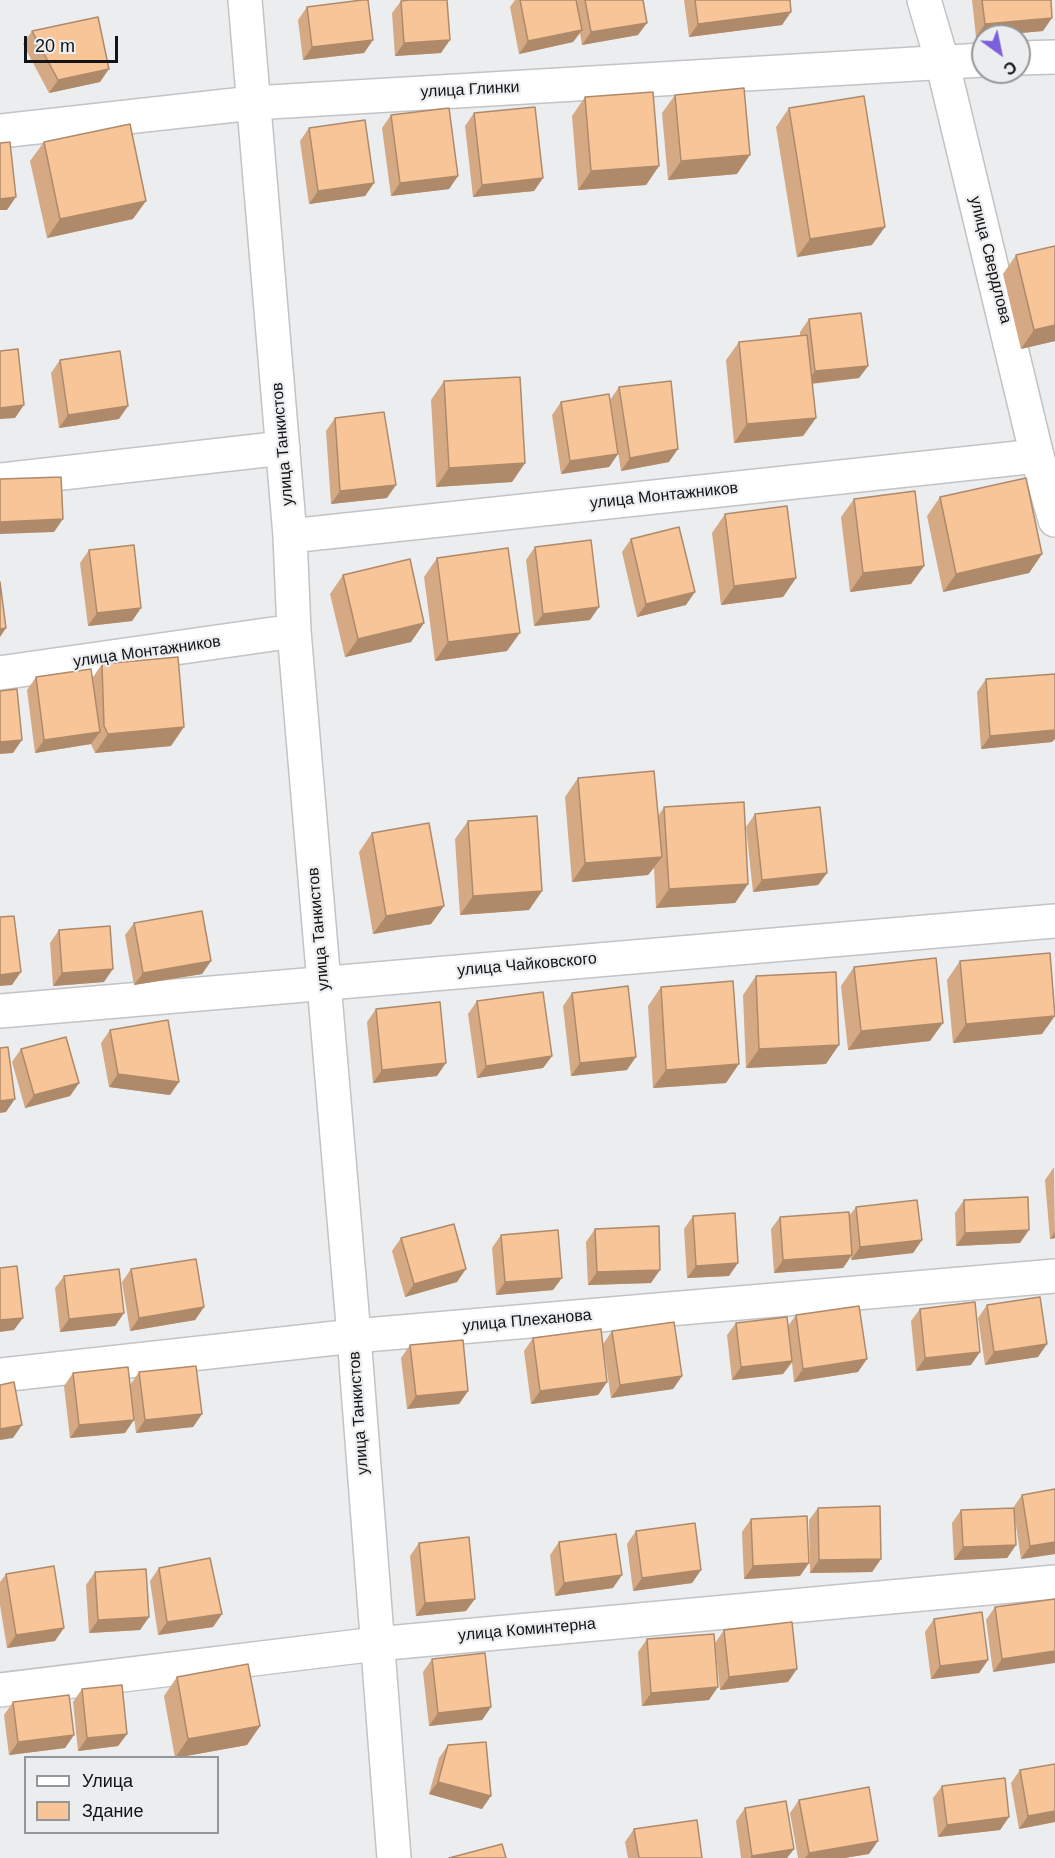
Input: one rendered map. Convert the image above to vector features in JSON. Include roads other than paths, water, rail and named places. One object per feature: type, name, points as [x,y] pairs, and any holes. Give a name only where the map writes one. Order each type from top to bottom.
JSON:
[{"type":"street","name":"улица Танкистов","points":[[245,0],[283,448],[294,631],[354,1336],[394,1858]]},
{"type":"street","name":"улица Свердлова","points":[[924,0],[942,61],[1045,471],[1055,520]]},
{"type":"street","points":[[1031,58],[1055,57]]},
{"type":"street","name":"улица Глинки","points":[[0,131],[253,103],[971,60]]},
{"type":"street","points":[[0,480],[283,448]]},
{"type":"street","name":"улица Монтажников","points":[[290,536],[1045,471]]},
{"type":"street","name":"улица Монтажников","points":[[0,673],[294,631]]},
{"type":"street","name":"улица Чайковского","points":[[0,1011],[1055,921]]},
{"type":"street","name":"улица Плеханова","points":[[0,1375],[354,1336],[1055,1276]]},
{"type":"street","name":"улица Коминтерна","points":[[0,1690],[376,1644],[1055,1582]]}]
